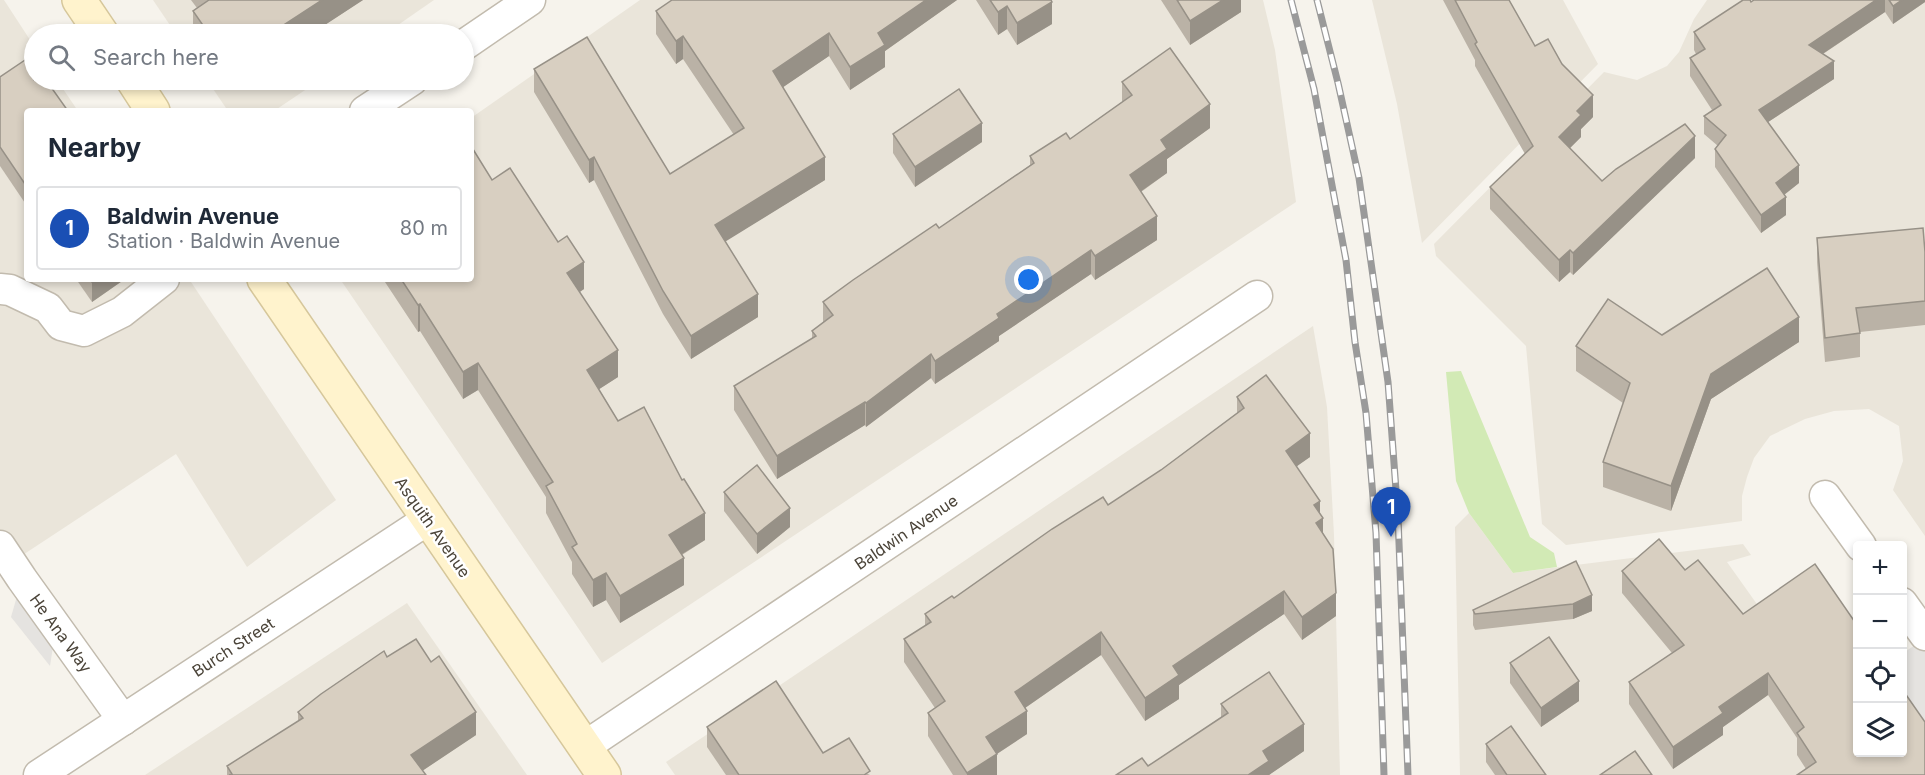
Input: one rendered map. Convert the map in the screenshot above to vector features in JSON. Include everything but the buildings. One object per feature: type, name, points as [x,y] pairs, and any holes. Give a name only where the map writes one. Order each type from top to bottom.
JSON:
[{"type":"street","points":[[79,0],[95,24]]},
{"type":"street","points":[[474,38],[530,0]]},
{"type":"street","points":[[139,90],[151,108]]},
{"type":"street","points":[[370,108],[397,90]]},
{"type":"street","points":[[0,289],[10,290],[48,308],[61,325],[84,331],[122,312],[160,282]]},
{"type":"street","name":"Asquith Avenue","points":[[266,282],[604,775]]},
{"type":"street","name":"Baldwin Avenue","points":[[584,747],[1257,296]]},
{"type":"street","points":[[1825,496],[1857,541]]},
{"type":"street","name":"Burch Street","points":[[39,775],[428,520]]},
{"type":"street","name":"He Ana Way","points":[[0,546],[123,720]]},
{"type":"street","points":[[1907,610],[1925,634]]},
{"type":"shaded area","points":[[0,0],[4,0],[24,31],[24,90],[64,90],[76,108],[24,108],[24,282],[191,282],[336,500],[247,567],[176,454],[0,570]]},
{"type":"shaded area","points":[[153,0],[434,0],[399,24],[169,24]]},
{"type":"shaded area","points":[[640,0],[1263,0],[1275,50],[1296,202],[602,663],[342,282],[474,282],[474,116]]},
{"type":"shaded area","points":[[1372,0],[1563,0],[1598,64],[1422,243],[1397,104]]},
{"type":"shaded area","points":[[1707,0],[1925,0],[1925,536],[1893,490],[1903,461],[1899,426],[1869,409],[1834,411],[1805,419],[1770,436],[1754,458],[1747,477],[1742,496],[1742,521],[1566,545],[1542,524],[1526,346],[1436,256],[1434,244],[1604,72],[1637,80],[1667,66],[1679,52],[1694,19]]},
{"type":"shaded area","points":[[214,90],[305,90],[278,108],[226,108]]},
{"type":"shaded area","points":[[1313,326],[1327,407],[1334,535],[1340,775],[675,775],[666,762]]},
{"type":"shaded area","points":[[1469,513],[1513,573],[1743,544],[1751,555],[1727,562],[1853,739],[1853,757],[1863,757],[1879,775],[1460,775],[1455,527]]},
{"type":"shaded area","points":[[22,579],[56,627],[50,666],[11,617]]},
{"type":"shaded area","points":[[407,603],[527,775],[145,775]]},
{"type":"shaded area","points":[[1925,638],[1925,723],[1907,696],[1907,651]]},
{"type":"green space","points":[[1461,371],[1530,537],[1554,553],[1557,567],[1513,573],[1469,513],[1456,481],[1446,372]]},
{"type":"railway","points":[[1291,0],[1314,89],[1346,260],[1366,413],[1376,533],[1384,775]]},
{"type":"railway","points":[[1317,0],[1359,178],[1388,382],[1398,517],[1408,775]]},
{"type":"place","name":"Baldwin Avenue","points":[[1391,537]]}]
